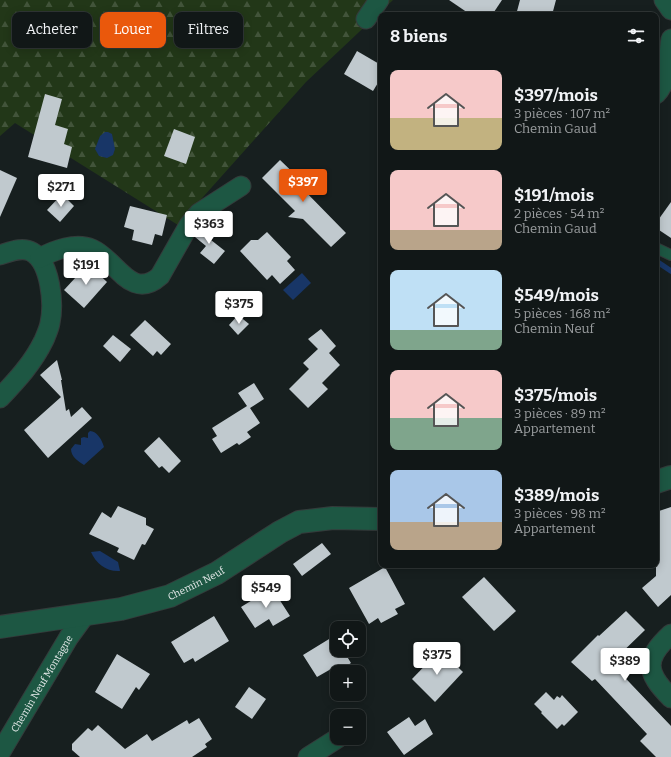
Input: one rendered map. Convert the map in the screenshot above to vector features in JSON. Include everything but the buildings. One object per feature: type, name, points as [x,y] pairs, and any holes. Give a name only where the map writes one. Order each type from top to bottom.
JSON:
[{"type":"street","points":[[366,19],[379,0]]},
{"type":"street","points":[[664,0],[671,10]]},
{"type":"street","points":[[659,89],[665,76],[671,39]]},
{"type":"street","points":[[40,258],[51,252],[80,246],[93,249],[106,258],[130,282],[139,285],[153,282],[160,276],[189,225],[199,213],[241,186]]},
{"type":"street","points":[[0,255],[19,249],[32,252],[40,258],[45,268],[52,306],[50,324],[44,340],[24,373],[0,398]]},
{"type":"street","points":[[659,481],[671,477]]},
{"type":"street","name":"Chemin Neuf","points":[[0,627],[121,610],[170,596],[217,573],[280,532],[299,522],[333,518],[378,519]]},
{"type":"street","name":"Chemin Neuf Montagne","points":[[0,753],[70,637],[85,615]]},
{"type":"street","points":[[671,634],[655,652],[652,659],[651,668],[660,688],[671,698]]},
{"type":"street","points":[[308,757],[330,743]]},
{"type":"lane","points":[[659,249],[671,255]]},
{"type":"green space","points":[[0,0],[393,0],[380,12],[378,12],[378,14],[306,82],[178,225],[15,123],[0,136]]},
{"type":"water","points":[[105,132],[112,134],[115,149],[113,155],[107,158],[99,156],[95,149],[100,136]]},
{"type":"water","points":[[302,273],[311,283],[293,300],[283,290]]},
{"type":"water","points":[[93,431],[99,436],[104,447],[84,465],[74,457],[71,449],[75,444],[81,445],[81,438],[88,438],[88,433]]},
{"type":"water","points":[[100,551],[118,562],[120,571],[106,569],[99,564],[91,552]]},
{"type":"waterway","points":[[659,263],[671,271]]}]
